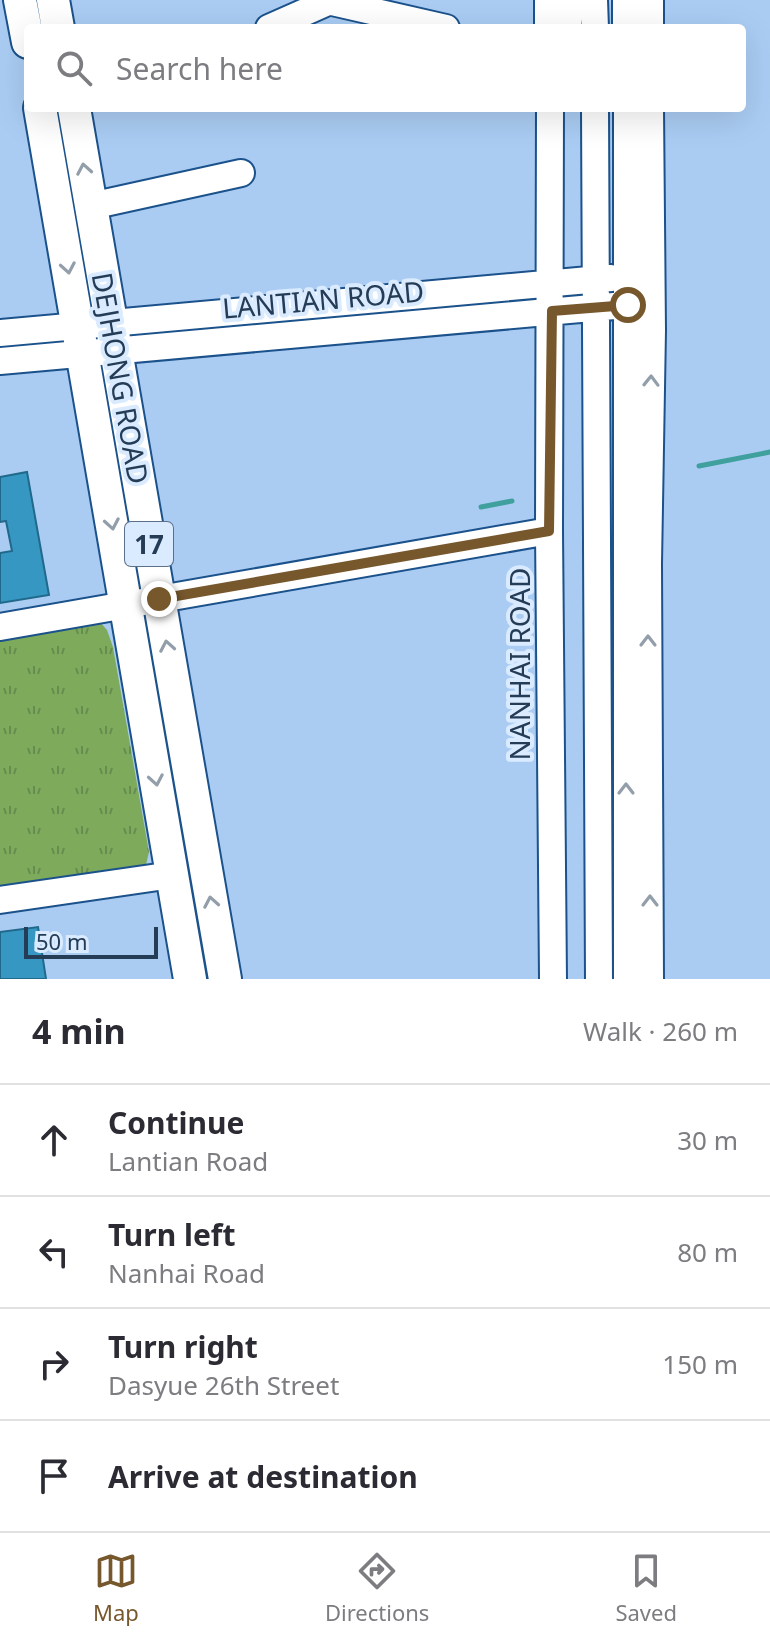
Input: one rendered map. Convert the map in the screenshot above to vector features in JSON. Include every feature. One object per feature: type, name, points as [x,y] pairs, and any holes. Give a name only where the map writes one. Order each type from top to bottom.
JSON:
[{"type":"main road","points":[[20,0],[25,24]]},
{"type":"main road","points":[[53,0],[57,24]]},
{"type":"main road","name":"DEJHONG ROAD","points":[[41,112],[190,979]]},
{"type":"main road","name":"DEJHONG ROAD","points":[[76,112],[225,979]]},
{"type":"street","points":[[548,0],[548,24]]},
{"type":"street","points":[[568,24],[570,0]]},
{"type":"street","points":[[594,0],[595,24]]},
{"type":"street","points":[[626,0],[626,24]]},
{"type":"street","points":[[650,0],[650,24]]},
{"type":"street","points":[[278,24],[332,1],[429,24]]},
{"type":"street","name":"NANHAI ROAD","points":[[550,112],[552,311],[549,531],[553,979]]},
{"type":"street","points":[[552,192],[560,112]]},
{"type":"street","points":[[595,112],[599,979]]},
{"type":"street","points":[[627,112],[639,275],[648,564],[650,979]]},
{"type":"street","points":[[639,275],[650,112]]},
{"type":"street","points":[[91,206],[241,173]]},
{"type":"street","name":"LANTIAN ROAD","points":[[0,361],[80,340],[551,282],[639,275]]},
{"type":"street","points":[[627,979],[640,305]]},
{"type":"street","name":"LANTIAN ROAD","points":[[114,336],[640,305]]},
{"type":"street","name":"LANTIAN ROAD","points":[[0,333],[80,340]]},
{"type":"street","points":[[0,627],[549,531]]},
{"type":"street","points":[[0,900],[172,875]]},
{"type":"green space","points":[[99,621],[107,630],[113,647],[149,852],[145,869],[0,888],[0,636]]},
{"type":"building","points":[[27,472],[49,595],[0,603],[0,553],[12,551],[6,521],[0,522],[0,477]]},
{"type":"building","points":[[38,927],[46,979],[0,979],[0,932]]},
{"type":"waterway","points":[[699,466],[770,452]]},
{"type":"waterway","points":[[481,507],[512,501]]},
{"type":"route","points":[[159,599],[549,531],[552,311],[628,305]]}]
